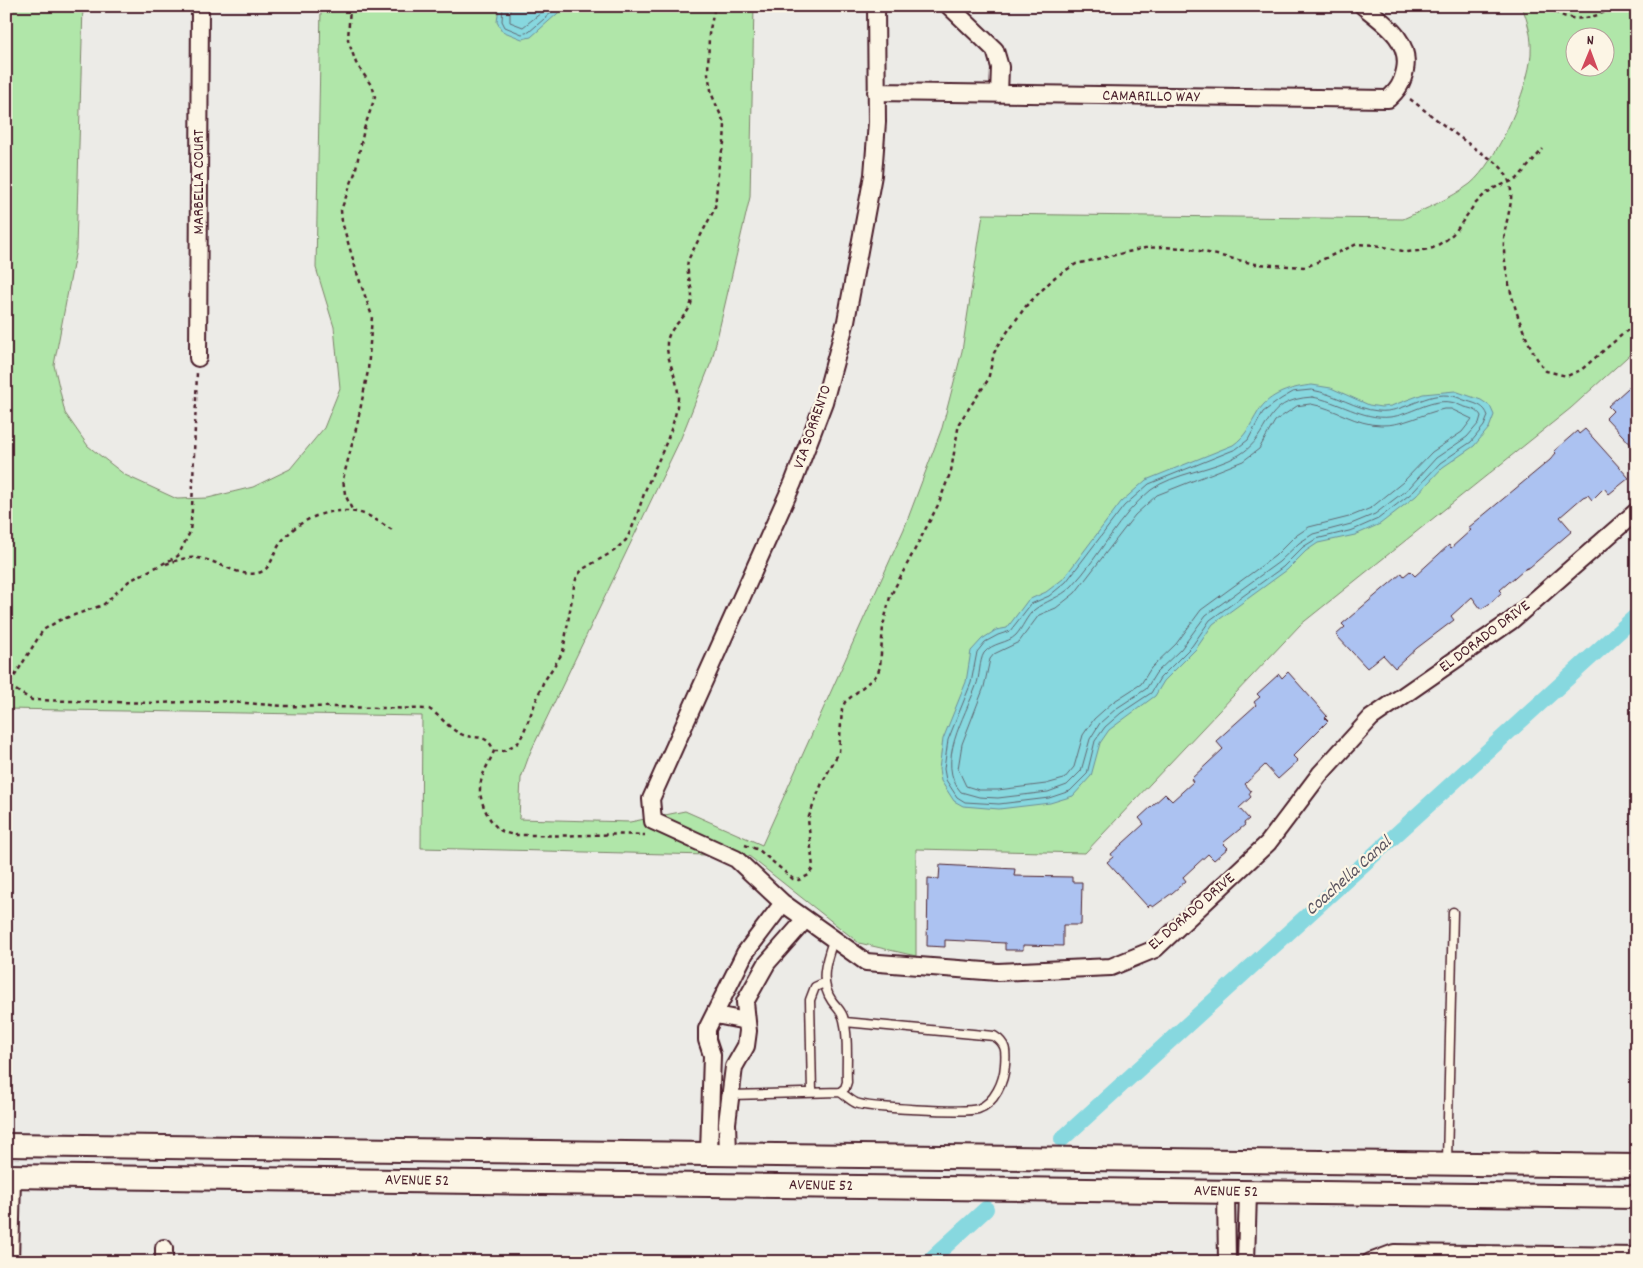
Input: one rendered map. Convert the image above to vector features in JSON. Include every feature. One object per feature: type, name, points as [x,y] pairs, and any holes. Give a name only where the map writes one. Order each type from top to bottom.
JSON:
[{"type":"main road","name":"AVENUE 52","points":[[8,1145],[1637,1166]]},
{"type":"main road","points":[[258,1179],[260,1168],[264,1163],[276,1161],[352,1162],[393,1150]]},
{"type":"main road","points":[[590,1183],[645,1169],[711,1171],[722,1169],[719,1153]]},
{"type":"main road","points":[[752,1186],[753,1176],[758,1169],[765,1167],[832,1168],[898,1156]]},
{"type":"main road","points":[[1237,1192],[1236,1177],[1246,1173],[1305,1174],[1358,1162]]},
{"type":"main road","points":[[1317,1193],[1368,1181],[1413,1182],[1432,1177],[1441,1163]]},
{"type":"main road","name":"AVENUE 52","points":[[8,1177],[1637,1197]]},
{"type":"street","name":"MARBELLA COURT","points":[[198,358],[200,6]]},
{"type":"street","name":"VIA SORRENTO","points":[[650,828],[651,799],[793,484],[824,402],[846,321],[872,185],[877,122],[876,6]]},
{"type":"street","points":[[949,6],[996,50],[1000,67],[999,94]]},
{"type":"street","points":[[1363,6],[1393,31],[1406,49],[1405,67],[1398,90]]},
{"type":"street","name":"CAMARILLO WAY","points":[[876,92],[1388,100],[1398,90]]},
{"type":"street","name":"EL DORADO DRIVE","points":[[650,828],[736,860],[783,903],[866,962],[998,972],[1111,967],[1155,949],[1268,843],[1320,774],[1371,718],[1511,621],[1637,511]]},
{"type":"street","points":[[719,1153],[712,1055],[707,1040],[707,1029],[745,953],[783,903]]},
{"type":"street","points":[[719,1153],[727,1123],[734,1067],[746,1046],[748,1032],[745,1002],[767,963],[805,920]]},
{"type":"street","points":[[716,1014],[746,1021]]},
{"type":"street","points":[[8,1177],[10,1262]]},
{"type":"street","points":[[1227,1262],[1237,1192]]},
{"type":"street","points":[[1237,1192],[1246,1262]]},
{"type":"street","points":[[1370,1262],[1394,1253],[1637,1256]]},
{"type":"lane","points":[[1441,1163],[1453,912]]},
{"type":"lane","points":[[834,938],[826,963],[824,983],[831,1000],[840,1010],[845,1022],[847,1082],[845,1088],[840,1092]]},
{"type":"lane","points":[[812,1092],[810,1000],[815,987],[824,983]]},
{"type":"lane","points":[[731,1095],[840,1092],[856,1104],[972,1111],[986,1104],[998,1090],[1004,1076],[1006,1049],[1002,1041],[994,1036],[845,1022]]},
{"type":"path","points":[[350,6],[347,31],[350,49],[356,63],[373,88],[376,97],[364,129],[355,173],[341,210],[342,222],[372,316],[368,370],[357,425],[343,479],[345,494],[354,512]]},
{"type":"path","points":[[494,751],[503,751],[514,747],[523,734],[536,697],[565,644],[575,580],[583,569],[614,551],[626,540],[668,436],[678,398],[674,371],[668,352],[668,337],[687,313],[691,302],[692,290],[687,269],[688,260],[715,208],[719,163],[724,143],[725,125],[712,95],[708,74],[709,34],[715,6]]},
{"type":"path","points":[[1549,6],[1556,13],[1569,18],[1592,16],[1614,6]]},
{"type":"path","points":[[1398,90],[1475,149],[1501,166],[1509,183],[1512,202],[1504,241],[1508,275],[1524,335],[1531,350],[1546,371],[1567,376],[1581,370],[1637,322]]},
{"type":"path","points":[[741,845],[759,850],[794,879],[799,880],[809,875],[813,868],[808,819],[822,783],[838,752],[842,709],[846,702],[877,675],[880,667],[883,626],[890,597],[938,506],[951,471],[958,424],[988,380],[994,353],[1000,342],[1026,306],[1055,277],[1076,264],[1145,248],[1187,248],[1255,264],[1306,267],[1357,244],[1418,252],[1433,248],[1446,240],[1455,232],[1475,204],[1484,195],[1494,188],[1509,183],[1527,169],[1543,149]]},
{"type":"path","points":[[6,690],[43,630],[60,620],[103,605],[129,581],[178,556],[190,532],[198,358]]},
{"type":"path","points":[[159,565],[196,558],[245,573],[262,572],[268,567],[283,540],[299,524],[323,514],[354,512],[365,514],[394,531]]},
{"type":"path","points":[[6,674],[15,675]]},
{"type":"path","points":[[9,686],[32,700],[146,703],[218,701],[284,706],[429,709],[441,716],[449,726],[462,735],[487,740],[494,751]]},
{"type":"path","points":[[494,751],[486,766],[480,791],[482,803],[493,824],[502,831],[511,834],[554,836],[650,828]]},
{"type":"path","points":[[422,1253],[422,1262]]},
{"type":"green space","points":[[6,6],[83,6],[76,249],[54,365],[65,413],[88,446],[125,475],[177,499],[208,498],[253,487],[290,469],[324,428],[340,388],[334,327],[316,268],[321,6],[754,6],[750,197],[712,360],[681,438],[530,753],[521,778],[519,819],[630,822],[685,811],[762,845],[904,529],[942,428],[962,351],[983,214],[1403,219],[1446,199],[1470,184],[1491,159],[1501,142],[1518,104],[1529,68],[1531,41],[1522,6],[1637,6],[1637,348],[1571,408],[1300,625],[1085,853],[916,849],[916,956],[859,943],[749,856],[421,848],[422,716],[6,709]]},
{"type":"water","points":[[499,6],[566,6],[531,37],[522,39],[502,31],[497,22]]},
{"type":"water","points":[[1312,385],[1331,388],[1369,405],[1381,407],[1391,406],[1423,394],[1455,391],[1481,400],[1490,406],[1494,415],[1489,428],[1474,446],[1443,467],[1416,496],[1380,524],[1355,535],[1318,543],[1306,551],[1287,570],[1213,624],[1196,649],[1164,681],[1155,696],[1109,730],[1100,743],[1091,776],[1073,796],[1050,803],[999,809],[963,806],[954,801],[941,781],[939,769],[943,739],[966,682],[971,651],[982,639],[996,630],[1007,628],[1028,600],[1046,592],[1063,579],[1121,502],[1146,480],[1233,445],[1245,434],[1258,412],[1268,400],[1289,389]]},
{"type":"building","points":[[1637,380],[1637,451],[1606,418],[1613,411],[1608,406]]},
{"type":"building","points":[[1585,429],[1629,478],[1609,494],[1604,488],[1592,500],[1588,495],[1583,497],[1560,517],[1572,531],[1500,590],[1502,592],[1489,604],[1481,609],[1472,597],[1451,616],[1454,620],[1417,648],[1395,668],[1383,655],[1367,668],[1336,635],[1345,627],[1342,624],[1402,573],[1404,576],[1410,571],[1415,576],[1449,545],[1451,548],[1471,530],[1468,528],[1550,460],[1556,453],[1554,451],[1577,431],[1579,434]]},
{"type":"building","points":[[1288,672],[1327,716],[1325,718],[1328,721],[1293,756],[1298,761],[1278,779],[1265,765],[1245,784],[1251,791],[1249,794],[1251,797],[1239,808],[1249,819],[1244,823],[1245,825],[1223,843],[1228,848],[1214,860],[1208,854],[1183,877],[1186,881],[1153,907],[1150,905],[1148,907],[1107,862],[1113,857],[1111,854],[1144,824],[1139,818],[1165,794],[1172,801],[1193,782],[1191,779],[1223,749],[1216,741],[1256,705],[1254,702],[1260,697],[1257,694],[1279,674],[1282,678]]},
{"type":"building","points":[[940,865],[1015,869],[1014,876],[1072,877],[1072,882],[1082,882],[1081,925],[1063,925],[1063,946],[1023,945],[1023,950],[1005,950],[1005,943],[945,940],[945,947],[927,946],[928,878],[939,879]]},
{"type":"waterway","name":"Coachella Canal","points":[[1062,1139],[1637,615]]},
{"type":"waterway","name":"Coachella Canal","points":[[928,1262],[986,1209]]}]
